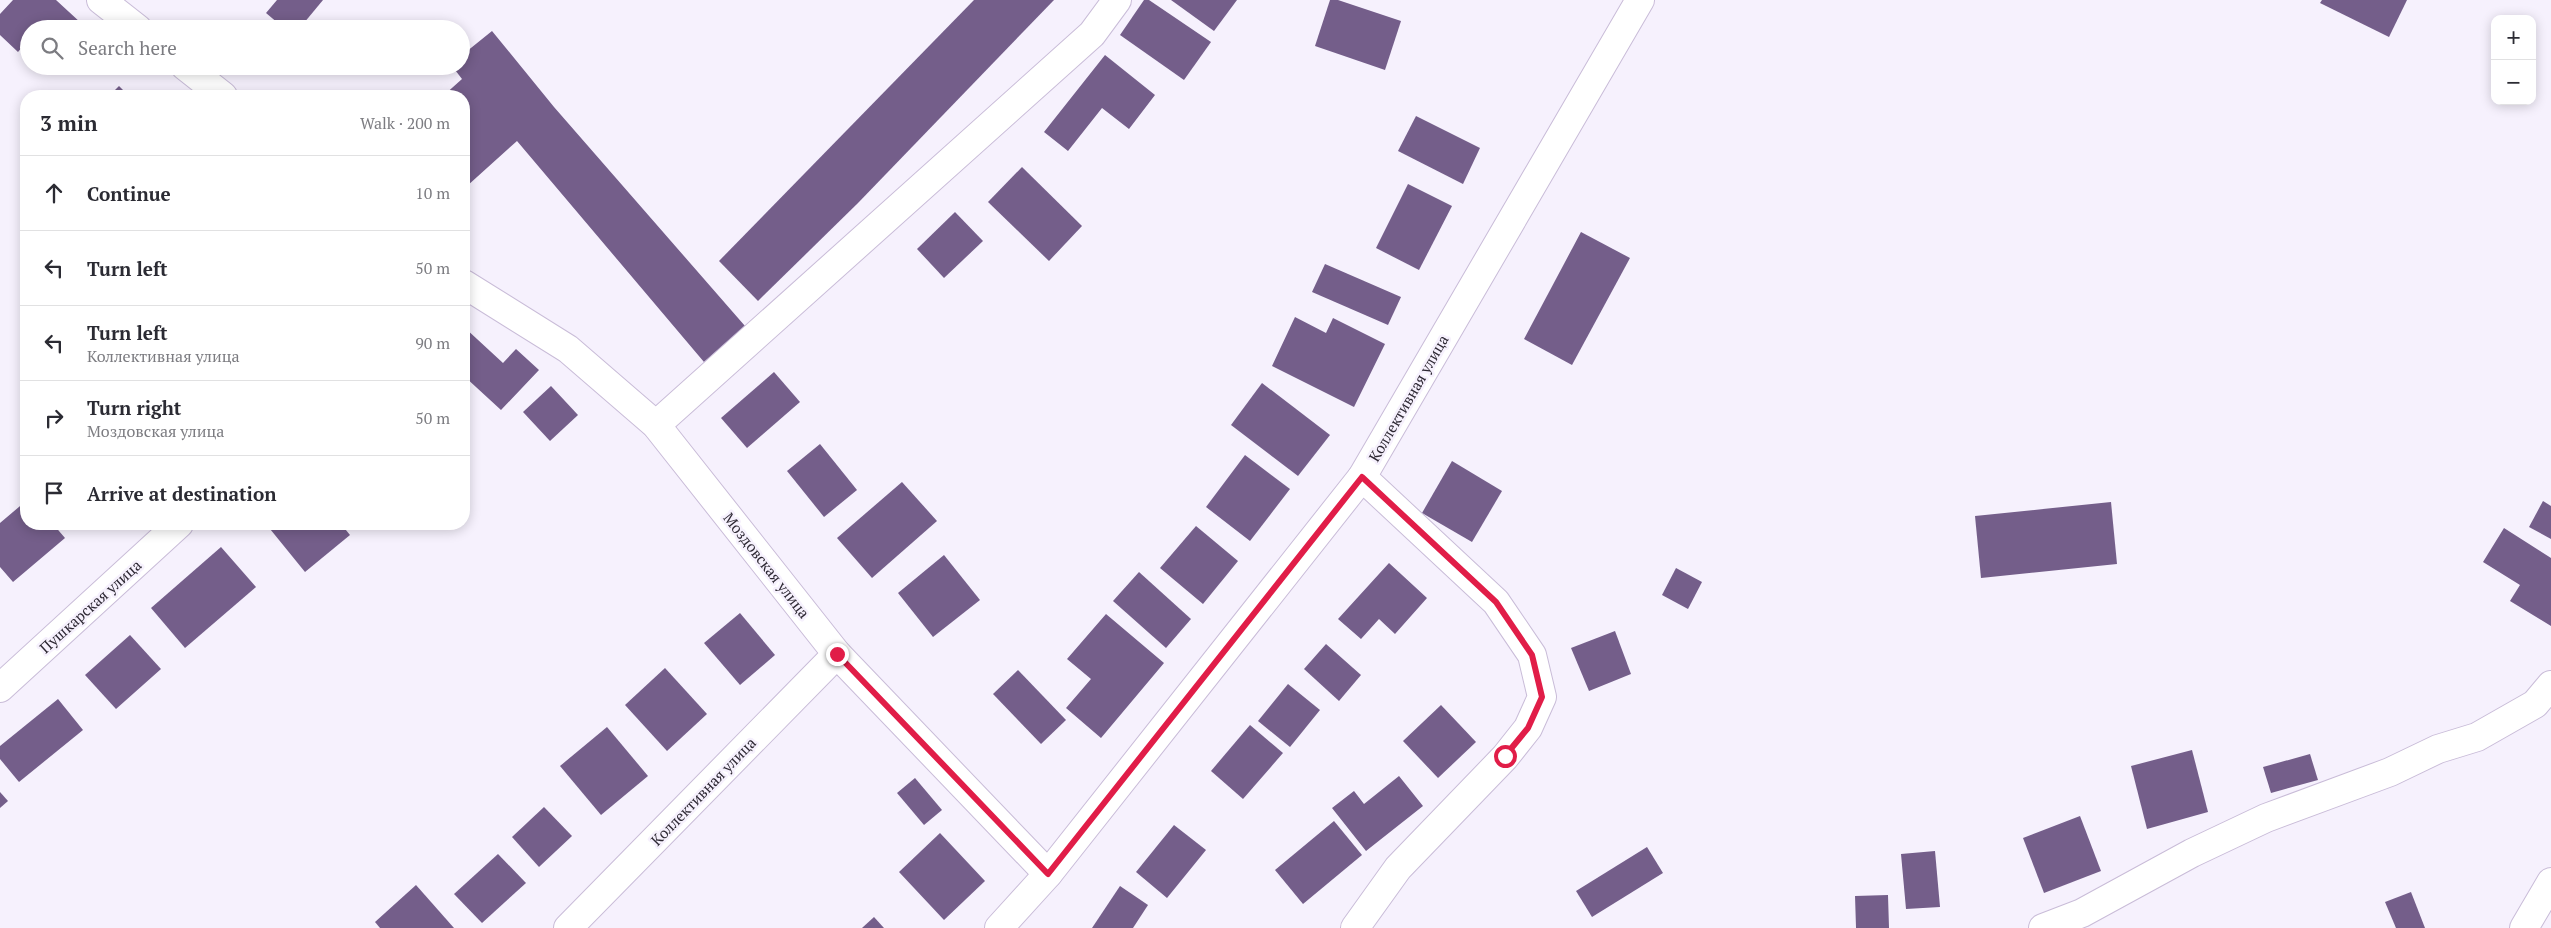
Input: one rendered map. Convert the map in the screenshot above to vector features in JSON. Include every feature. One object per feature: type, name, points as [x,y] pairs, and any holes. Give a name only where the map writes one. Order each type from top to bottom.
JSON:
[{"type":"street","points":[[101,0],[127,20]]},
{"type":"street","points":[[656,425],[1092,34],[1116,0]]},
{"type":"street","name":"Коллективная улица","points":[[998,928],[1048,874],[1362,477],[1640,0]]},
{"type":"street","points":[[196,75],[215,90]]},
{"type":"street","name":"Моздовская улица","points":[[470,288],[568,349],[656,425],[837,654],[1048,874]]},
{"type":"street","points":[[1354,928],[1398,868],[1499,763],[1528,728],[1542,697],[1532,655],[1496,602],[1362,477]]},
{"type":"street","name":"Пушкарская улица","points":[[0,688],[172,530]]},
{"type":"street","name":"Коллективная улица","points":[[568,928],[837,654]]},
{"type":"street","points":[[2043,928],[2082,912],[2192,853],[2266,818],[2390,772],[2438,749],[2477,737],[2535,704],[2551,685]]},
{"type":"street","points":[[2524,928],[2551,882]]},
{"type":"building","points":[[13,0],[56,0],[78,20],[20,20],[20,50],[18,52],[0,35],[0,14]]},
{"type":"building","points":[[277,0],[323,0],[306,20],[274,20],[266,13]]},
{"type":"building","points":[[974,0],[1054,0],[858,203],[758,301],[719,261]]},
{"type":"building","points":[[1144,0],[1149,0],[1211,42],[1184,80],[1120,35]]},
{"type":"building","points":[[1171,0],[1237,0],[1214,31]]},
{"type":"building","points":[[1330,0],[1338,0],[1401,21],[1385,70],[1315,46]]},
{"type":"building","points":[[2322,0],[2407,0],[2389,37],[2320,3]]},
{"type":"building","points":[[492,31],[554,107],[745,326],[704,362],[517,141],[470,183],[470,90],[450,90],[462,79],[459,75],[470,75],[470,49]]},
{"type":"building","points":[[1105,55],[1155,95],[1129,129],[1102,108],[1068,151],[1044,132]]},
{"type":"building","points":[[119,86],[123,90],[115,90]]},
{"type":"building","points":[[1416,116],[1480,148],[1463,184],[1398,151]]},
{"type":"building","points":[[1022,167],[1082,226],[1049,261],[988,202]]},
{"type":"building","points":[[1408,184],[1452,206],[1419,270],[1376,248]]},
{"type":"building","points":[[955,212],[983,241],[944,278],[917,249]]},
{"type":"building","points":[[1581,232],[1630,258],[1572,365],[1524,339]]},
{"type":"building","points":[[1325,264],[1401,297],[1388,325],[1312,292]]},
{"type":"building","points":[[1295,317],[1326,333],[1333,318],[1385,344],[1354,407],[1272,366]]},
{"type":"building","points":[[470,333],[503,363],[516,349],[539,370],[501,410],[470,382]]},
{"type":"building","points":[[774,372],[800,402],[747,448],[721,418]]},
{"type":"building","points":[[1262,383],[1330,435],[1298,476],[1231,425]]},
{"type":"building","points":[[551,386],[578,415],[550,441],[523,412]]},
{"type":"building","points":[[820,444],[857,490],[824,517],[787,471]]},
{"type":"building","points":[[1245,455],[1290,489],[1250,541],[1206,507]]},
{"type":"building","points":[[1452,461],[1502,491],[1472,542],[1422,513]]},
{"type":"building","points":[[902,482],[937,521],[872,578],[837,538]]},
{"type":"building","points":[[2543,501],[2551,506],[2551,539],[2529,527]]},
{"type":"building","points":[[2111,502],[2117,564],[1981,578],[1975,516]]},
{"type":"building","points":[[20,506],[20,530],[58,530],[65,538],[13,582],[0,567],[0,523]]},
{"type":"building","points":[[1196,526],[1238,561],[1203,604],[1160,568]]},
{"type":"building","points":[[2504,528],[2551,558],[2551,626],[2510,601],[2520,585],[2483,562]]},
{"type":"building","points":[[271,530],[346,530],[350,535],[305,572]]},
{"type":"building","points":[[221,547],[256,587],[185,648],[151,608]]},
{"type":"building","points":[[944,555],[980,600],[933,637],[898,593]]},
{"type":"building","points":[[1389,563],[1427,598],[1395,634],[1379,619],[1361,639],[1338,619]]},
{"type":"building","points":[[1676,568],[1702,582],[1688,609],[1662,595]]},
{"type":"building","points":[[1139,572],[1191,619],[1166,648],[1113,601]]},
{"type":"building","points":[[740,613],[775,655],[740,685],[704,643]]},
{"type":"building","points":[[1106,614],[1164,663],[1101,738],[1066,708],[1091,679],[1067,659]]},
{"type":"building","points":[[1615,631],[1631,674],[1589,691],[1571,648]]},
{"type":"building","points":[[130,635],[161,669],[116,709],[85,675]]},
{"type":"building","points":[[1326,644],[1361,675],[1339,701],[1304,669]]},
{"type":"building","points":[[665,668],[707,714],[667,751],[625,705]]},
{"type":"building","points":[[1018,670],[1066,720],[1041,744],[993,694]]},
{"type":"building","points":[[1288,684],[1320,710],[1290,747],[1258,721]]},
{"type":"building","points":[[58,699],[83,730],[19,782],[0,759],[0,746]]},
{"type":"building","points":[[1441,705],[1476,742],[1438,778],[1403,741]]},
{"type":"building","points":[[1250,725],[1283,753],[1243,799],[1211,771]]},
{"type":"building","points":[[607,727],[648,776],[601,815],[560,766]]},
{"type":"building","points":[[2192,750],[2208,812],[2147,829],[2131,766]]},
{"type":"building","points":[[2310,754],[2318,780],[2271,793],[2263,767]]},
{"type":"building","points":[[1399,776],[1423,806],[1366,851],[1332,808],[1354,791],[1364,804]]},
{"type":"building","points":[[915,778],[942,810],[924,825],[897,793]]},
{"type":"building","points":[[0,792],[8,801],[0,808]]},
{"type":"building","points":[[544,807],[572,836],[539,867],[512,837]]},
{"type":"building","points":[[2080,816],[2101,871],[2044,893],[2023,838]]},
{"type":"building","points":[[1334,821],[1362,855],[1303,904],[1275,870]]},
{"type":"building","points":[[1174,825],[1206,850],[1167,898],[1136,872]]},
{"type":"building","points":[[940,833],[985,881],[944,920],[899,872]]},
{"type":"building","points":[[1647,847],[1663,873],[1592,917],[1576,891]]},
{"type":"building","points":[[1935,851],[1940,907],[1906,909],[1901,854]]},
{"type":"building","points":[[498,854],[526,883],[482,923],[454,894]]},
{"type":"building","points":[[416,885],[454,928],[380,928],[375,922]]},
{"type":"building","points":[[1120,886],[1148,905],[1133,928],[1092,928]]},
{"type":"building","points":[[2411,892],[2425,928],[2396,928],[2385,902]]},
{"type":"building","points":[[1888,895],[1889,928],[1856,928],[1855,896]]},
{"type":"building","points":[[874,917],[884,928],[862,928]]},
{"type":"route","points":[[837,654],[1048,874],[1362,477],[1496,602],[1532,655],[1542,697],[1528,728],[1505,756]]}]
